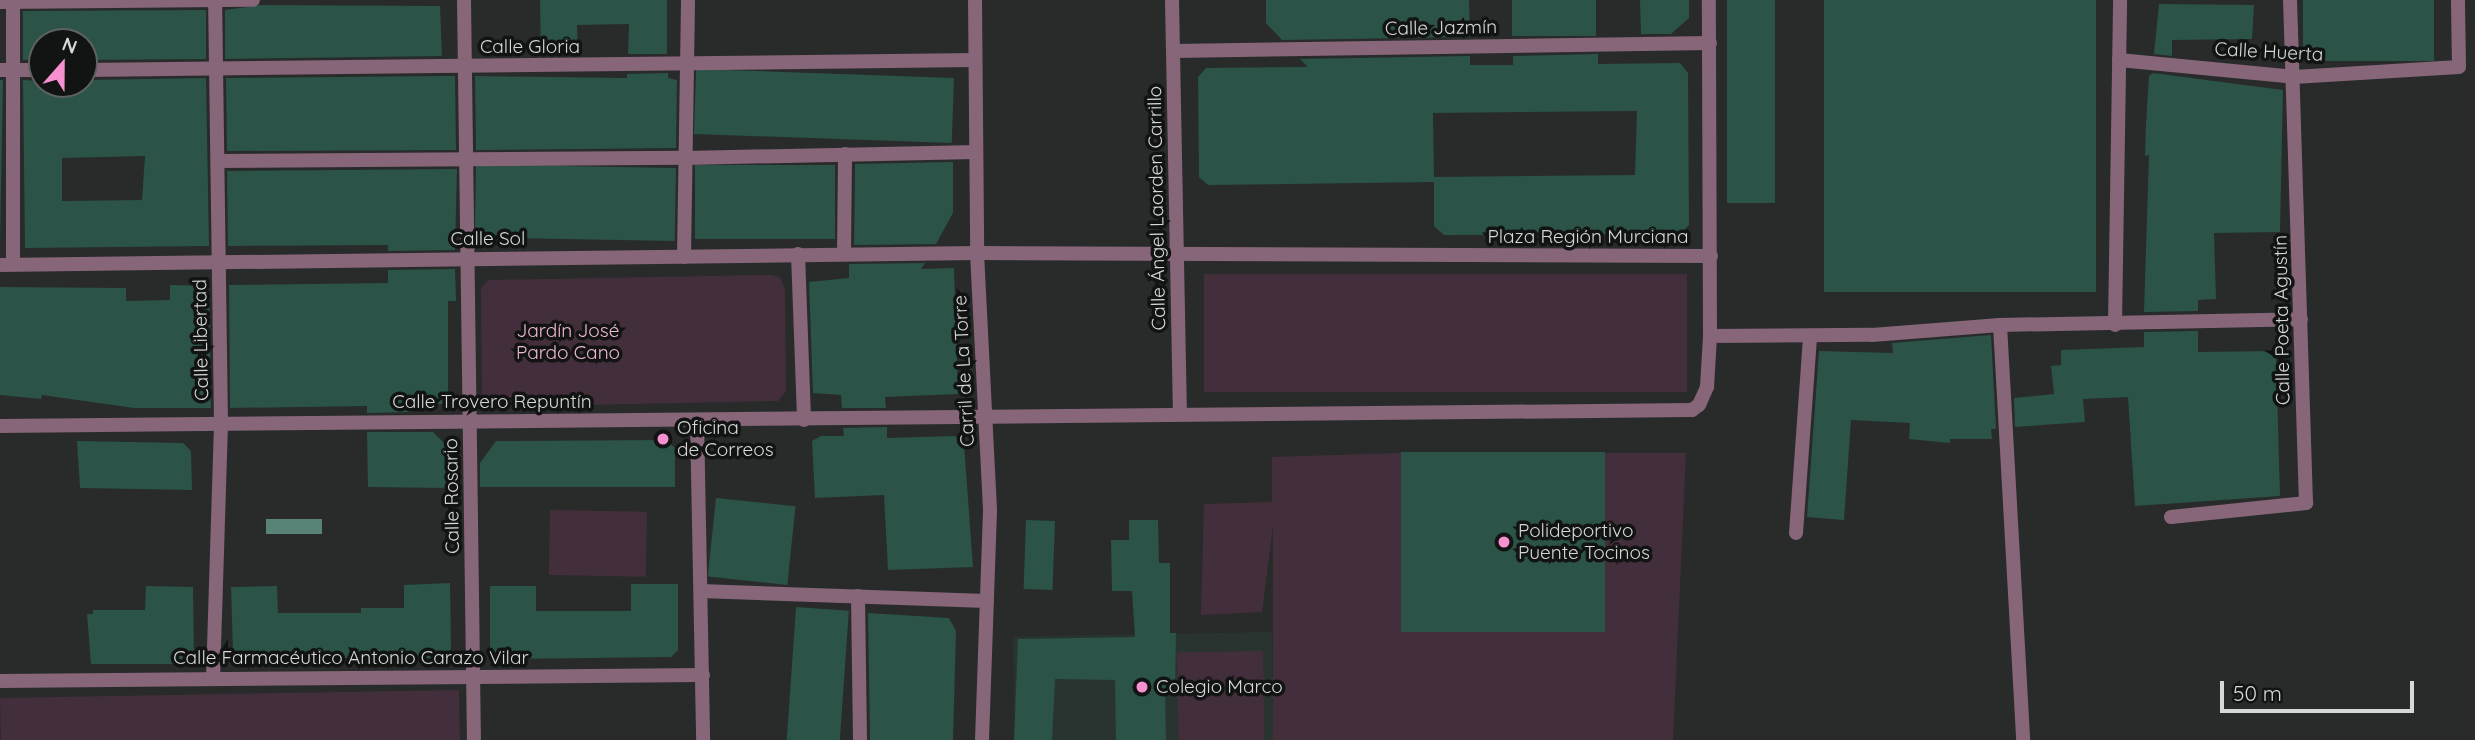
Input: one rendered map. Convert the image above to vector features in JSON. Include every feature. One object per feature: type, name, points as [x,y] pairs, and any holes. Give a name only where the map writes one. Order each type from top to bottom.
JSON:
[{"type":"street","name":"Calle Libertad","points":[[213,679],[221,423],[215,0]]},
{"type":"street","points":[[6,265],[8,1],[253,0]]},
{"type":"street","name":"Calle Rosario","points":[[464,0],[465,258],[474,740]]},
{"type":"street","points":[[684,257],[688,0]]},
{"type":"street","name":"Carril de La Torre","points":[[975,0],[977,253],[990,511],[982,740]]},
{"type":"street","name":"Calle Ángel Laorden Carrillo","points":[[1172,0],[1180,414]]},
{"type":"street","points":[[1709,0],[1711,256]]},
{"type":"street","points":[[2115,325],[2120,0]]},
{"type":"street","name":"Calle Poeta Agustín","points":[[2171,517],[2306,503],[2290,0]]},
{"type":"street","name":"Calle Huerta","points":[[2119,60],[2294,77],[2459,67],[2458,0]]},
{"type":"street","name":"Calle Jazmín","points":[[1173,51],[1710,43]]},
{"type":"street","name":"Calle Gloria","points":[[98,70],[687,66],[975,60]]},
{"type":"street","points":[[6,70],[28,70]]},
{"type":"street","points":[[218,161],[465,161],[976,152]]},
{"type":"street","points":[[844,254],[845,154]]},
{"type":"street","name":"Plaza Región Murciana","points":[[977,253],[1711,256],[1710,336],[1704,397],[1699,405],[1682,412],[985,415]]},
{"type":"street","name":"Calle Sol","points":[[6,265],[977,253]]},
{"type":"street","points":[[797,254],[804,420]]},
{"type":"street","points":[[1710,336],[1810,335],[2000,325],[2115,325],[2301,319]]},
{"type":"street","points":[[2000,325],[2023,740]]},
{"type":"street","points":[[1796,533],[1810,335]]},
{"type":"street","name":"Calle Trovero Repuntín","points":[[0,426],[804,420],[985,415]]},
{"type":"street","points":[[697,420],[703,740]]},
{"type":"street","points":[[701,591],[987,601]]},
{"type":"street","points":[[858,596],[860,740]]},
{"type":"street","name":"Calle Farmacéutico Antonio Carazo Vilar","points":[[0,681],[703,675]]},
{"type":"shaded area","points":[[266,519],[322,519],[322,534],[266,534]]},
{"type":"shaded area","name":"Colegio Marco","points":[[1272,632],[1274,740],[1015,740],[1013,637]]},
{"type":"green space","points":[[1204,274],[1687,274],[1687,392],[1204,392]]},
{"type":"green space","name":"Jardín José Pardo Cano","points":[[780,277],[785,290],[786,391],[778,401],[489,407],[482,401],[481,288],[488,280]]},
{"type":"green space","points":[[1401,453],[1686,453],[1673,740],[1273,740],[1273,526],[1262,612],[1201,615],[1204,504],[1272,502],[1272,457]]},
{"type":"green space","points":[[550,510],[647,512],[646,577],[549,575]]},
{"type":"green space","points":[[1263,651],[1265,740],[1179,740],[1177,653]]},
{"type":"green space","points":[[459,690],[460,740],[1,740],[0,698]]},
{"type":"building","points":[[540,0],[667,0],[667,54],[628,54],[629,24],[577,25],[578,55],[541,55]]},
{"type":"building","points":[[1266,0],[1469,0],[1470,37],[1282,40],[1266,23]]},
{"type":"building","points":[[1512,0],[1596,0],[1596,36],[1512,36]]},
{"type":"building","points":[[1640,0],[1689,0],[1689,18],[1671,34],[1641,34]]},
{"type":"building","points":[[1727,0],[1775,0],[1775,203],[1727,203]]},
{"type":"building","points":[[1824,0],[2096,0],[2096,292],[1824,292]]},
{"type":"building","points":[[2303,0],[2434,0],[2434,61],[2303,61]]},
{"type":"building","points":[[2159,4],[2254,5],[2252,39],[2172,40],[2172,56],[2154,54]]},
{"type":"building","points":[[261,5],[440,6],[442,56],[225,59],[225,10]]},
{"type":"building","points":[[206,10],[206,59],[98,60],[98,28],[28,28],[28,60],[23,60],[23,11]]},
{"type":"building","points":[[1598,54],[1598,64],[1680,63],[1688,73],[1689,225],[1680,234],[1444,235],[1434,226],[1434,182],[1208,185],[1199,177],[1198,77],[1206,68],[1308,67],[1300,59],[1470,56],[1470,65],[1513,65],[1513,56]],"holes":[[[1637,111],[1635,175],[1434,177],[1433,113]]]},
{"type":"building","points":[[696,69],[954,78],[952,143],[694,134]]},
{"type":"building","points":[[668,73],[668,78],[677,80],[676,148],[476,150],[475,76],[627,78],[627,74]]},
{"type":"building","points":[[2153,73],[2283,90],[2280,232],[2214,233],[2216,299],[2198,300],[2198,311],[2144,312],[2149,155],[2145,156],[2146,124],[2149,76]]},
{"type":"building","points":[[455,76],[456,150],[227,151],[226,78]]},
{"type":"building","points":[[206,78],[209,246],[25,248],[23,80],[28,80],[28,98],[98,98],[98,80]],"holes":[[[145,156],[142,200],[62,201],[62,158]]]},
{"type":"building","points":[[0,80],[3,80],[0,243]]},
{"type":"building","points":[[953,162],[953,213],[936,244],[854,245],[855,164]]},
{"type":"building","points":[[476,165],[676,168],[675,241],[475,237]]},
{"type":"building","points":[[695,165],[835,165],[835,239],[695,239]]},
{"type":"building","points":[[457,169],[455,250],[388,251],[388,245],[228,246],[227,171]]},
{"type":"building","points":[[925,263],[921,269],[954,268],[958,394],[885,397],[886,408],[842,408],[841,395],[813,393],[809,282],[849,278],[849,264]]},
{"type":"building","points":[[455,269],[456,301],[448,301],[448,404],[406,405],[413,412],[367,413],[367,406],[230,408],[229,285],[388,283],[388,270]]},
{"type":"building","points":[[170,285],[209,286],[211,408],[134,408],[42,395],[41,399],[0,395],[0,287],[126,288],[126,301],[170,300]]},
{"type":"building","points":[[2198,331],[2198,352],[2276,351],[2280,496],[2135,506],[2128,397],[2083,399],[2085,422],[2015,427],[2014,398],[2054,394],[2051,366],[2061,365],[2061,350],[2144,347],[2144,332]]},
{"type":"building","points":[[1991,335],[1996,429],[1991,429],[1992,439],[1950,439],[1950,443],[1909,439],[1910,423],[1851,420],[1844,520],[1807,517],[1819,351],[1893,353],[1892,343]]},
{"type":"building","points":[[887,427],[887,438],[955,436],[964,444],[973,567],[888,570],[884,495],[815,498],[812,441],[821,436],[844,436],[843,428]]},
{"type":"building","points":[[367,432],[433,432],[449,448],[450,488],[368,487]]},
{"type":"building","points":[[666,440],[675,448],[675,487],[480,487],[480,463],[496,441]]},
{"type":"building","points":[[77,441],[183,443],[191,451],[192,490],[80,488]]},
{"type":"building","name":"Polideportivo Puente Tocinos","points":[[1401,452],[1605,452],[1605,632],[1401,632]]},
{"type":"building","points":[[716,498],[796,506],[787,585],[708,577]]},
{"type":"building","points":[[1026,520],[1055,521],[1053,590],[1024,589]]},
{"type":"building","points":[[1129,520],[1158,520],[1159,563],[1170,563],[1170,633],[1176,633],[1175,691],[1165,691],[1166,740],[1116,740],[1115,680],[1055,679],[1052,740],[1014,740],[1018,639],[1135,637],[1132,591],[1112,591],[1111,540],[1129,540]]},
{"type":"building","points":[[450,583],[451,649],[442,658],[239,658],[233,653],[231,587],[277,586],[278,613],[361,613],[361,608],[404,608],[404,585]]},
{"type":"building","points":[[631,584],[678,584],[678,650],[671,657],[501,659],[490,648],[490,586],[536,586],[536,611],[631,611]]},
{"type":"building","points":[[146,586],[193,587],[194,656],[189,664],[91,664],[87,614],[93,614],[93,610],[145,610]]},
{"type":"building","points":[[796,607],[849,611],[840,740],[787,740]]},
{"type":"building","points":[[868,613],[949,618],[956,631],[953,740],[870,740]]},
{"type":"place","name":"Oficina de Correos","points":[[663,439]]},
{"type":"place","name":"Polideportivo Puente Tocinos","points":[[1504,542]]},
{"type":"place","name":"Colegio Marco","points":[[1142,687]]}]
